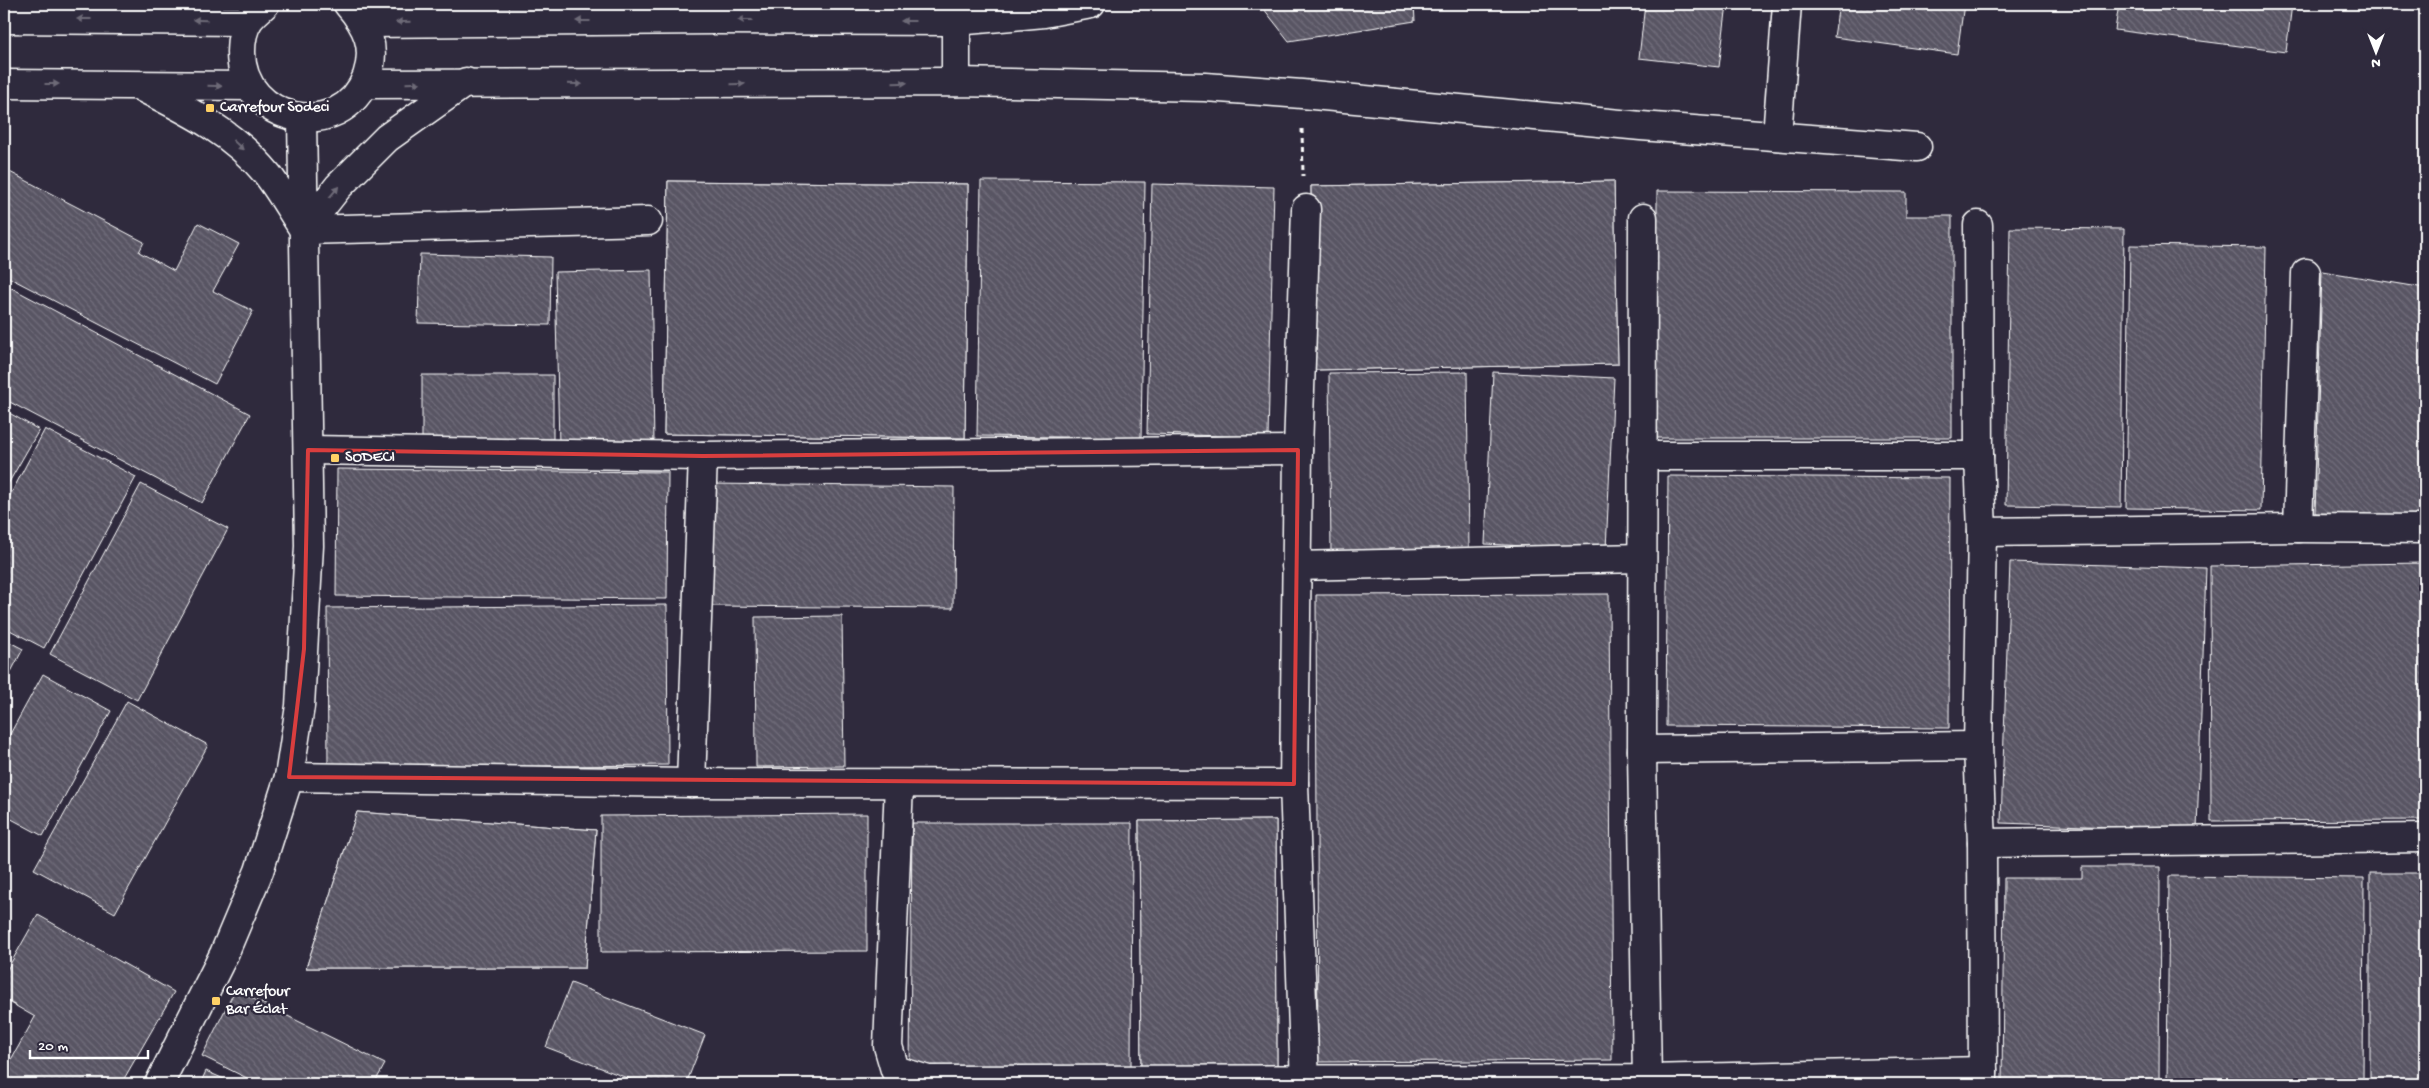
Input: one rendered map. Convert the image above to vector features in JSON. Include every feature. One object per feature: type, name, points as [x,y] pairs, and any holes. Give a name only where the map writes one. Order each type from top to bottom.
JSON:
[{"type":"street","points":[[133,19],[174,4]]},
{"type":"street","points":[[422,4],[454,21]]},
{"type":"street","points":[[356,14],[454,21],[956,21],[1044,13],[1091,4]]},
{"type":"street","points":[[1777,136],[1787,4]]},
{"type":"street","points":[[4,19],[133,19],[257,12]]},
{"type":"street","points":[[257,12],[241,42],[241,65],[248,86],[271,109],[302,119],[327,116],[348,104],[364,84],[371,64],[371,43],[356,14]]},
{"type":"street","points":[[956,21],[956,82]]},
{"type":"street","points":[[364,84],[466,82],[667,85],[956,82],[1121,84],[1302,94],[1472,111],[1917,147]]},
{"type":"street","points":[[304,230],[338,187],[387,138],[466,82]]},
{"type":"street","points":[[4,84],[248,86]]},
{"type":"street","points":[[137,85],[201,117],[237,143],[268,175],[304,230]]},
{"type":"street","points":[[159,1084],[228,944],[259,871],[289,778],[300,706],[309,546],[302,119]]},
{"type":"street","points":[[1305,1082],[1294,784],[1298,450],[1306,209]]},
{"type":"street","points":[[1643,218],[1642,750],[1647,1082]]},
{"type":"street","points":[[304,230],[648,221]]},
{"type":"street","points":[[899,784],[888,1046],[895,1070],[928,1080],[1647,1082],[1983,1078],[1982,843],[1978,746],[1982,532],[1979,456],[1978,225]]},
{"type":"street","points":[[2298,528],[2306,273]]},
{"type":"street","points":[[308,450],[703,456],[1298,450]]},
{"type":"street","points":[[691,783],[703,456]]},
{"type":"street","points":[[1642,456],[1979,456]]},
{"type":"street","points":[[1982,532],[2298,528],[2425,529]]},
{"type":"street","points":[[1296,566],[1642,558]]},
{"type":"street","points":[[1642,750],[1978,746]]},
{"type":"street","points":[[289,778],[691,783],[1294,784]]},
{"type":"street","points":[[1982,843],[2425,838]]},
{"type":"path","points":[[1302,94],[1306,209]]},
{"type":"highlighted area","points":[[308,450],[703,456],[1298,450],[1294,784],[289,777],[304,649]]},
{"type":"building","points":[[1260,4],[1414,4],[1415,21],[1289,41]]},
{"type":"building","points":[[1645,4],[1727,4],[1719,67],[1639,58]]},
{"type":"building","points":[[1839,4],[1964,4],[1957,54],[1834,37]]},
{"type":"building","points":[[2119,4],[2292,4],[2286,52],[2115,30]]},
{"type":"building","points":[[4,169],[144,242],[139,252],[174,271],[198,223],[239,244],[213,291],[253,311],[215,384],[4,275]]},
{"type":"building","points":[[668,181],[968,184],[965,438],[664,434]]},
{"type":"building","points":[[668,181],[968,184],[965,438],[664,434]]},
{"type":"building","points":[[981,181],[1145,182],[1141,438],[977,436]]},
{"type":"building","points":[[1614,181],[1618,364],[1314,370],[1311,186]]},
{"type":"building","points":[[1614,181],[1618,364],[1314,370],[1311,186]]},
{"type":"building","points":[[1152,184],[1274,187],[1268,437],[1147,434]]},
{"type":"building","points":[[1657,191],[1906,192],[1906,216],[1952,216],[1952,438],[1657,438]]},
{"type":"building","points":[[2010,228],[2124,229],[2121,507],[2006,505]]},
{"type":"building","points":[[2130,245],[2266,247],[2261,510],[2126,508]]},
{"type":"building","points":[[420,254],[551,257],[550,325],[418,323]]},
{"type":"building","points":[[651,270],[654,443],[559,445],[555,272]]},
{"type":"building","points":[[2322,271],[2425,288],[2425,516],[2315,513]]},
{"type":"building","points":[[4,284],[250,414],[202,503],[4,399]]},
{"type":"building","points":[[1467,372],[1469,551],[1331,553],[1329,373]]},
{"type":"building","points":[[1493,372],[1614,378],[1606,550],[1485,544]]},
{"type":"building","points":[[422,375],[553,375],[553,439],[422,438]]},
{"type":"building","points":[[4,410],[39,430],[4,491]]},
{"type":"building","points":[[45,429],[136,477],[44,648],[4,627],[4,507]]},
{"type":"building","points":[[337,469],[668,472],[667,599],[336,596]]},
{"type":"building","points":[[1668,476],[1950,478],[1949,728],[1666,726]]},
{"type":"building","points":[[141,484],[228,529],[137,700],[50,654]]},
{"type":"building","points":[[712,484],[954,487],[953,608],[711,606]]},
{"type":"building","points":[[2010,562],[2206,568],[2197,830],[2001,823]]},
{"type":"building","points":[[2425,563],[2425,820],[2211,821],[2210,566]]},
{"type":"building","points":[[1609,594],[1612,1060],[1318,1062],[1316,595]]},
{"type":"building","points":[[667,605],[668,765],[328,768],[327,608]]},
{"type":"building","points":[[842,616],[844,766],[756,767],[755,617]]},
{"type":"building","points":[[4,639],[23,649],[4,685]]},
{"type":"building","points":[[43,674],[111,711],[43,836],[4,815],[4,745]]},
{"type":"building","points":[[127,701],[208,745],[115,913],[34,869]]},
{"type":"building","points":[[357,812],[596,830],[585,968],[306,968]]},
{"type":"building","points":[[357,812],[596,830],[585,968],[306,968]]},
{"type":"building","points":[[867,814],[867,951],[601,952],[601,816]]},
{"type":"building","points":[[1276,820],[1277,1067],[1141,1068],[1139,821]]},
{"type":"building","points":[[1276,820],[1277,1067],[1141,1068],[1139,821]]},
{"type":"building","points":[[912,823],[1132,823],[1131,1071],[910,1070]]},
{"type":"building","points":[[2082,867],[2160,867],[2159,1084],[2002,1084],[2004,878],[2082,878]]},
{"type":"building","points":[[2370,873],[2425,873],[2425,1084],[2370,1084]]},
{"type":"building","points":[[2169,876],[2364,878],[2363,1084],[2167,1084]]},
{"type":"building","points":[[38,915],[174,992],[121,1084],[12,1084],[4,1080],[4,1072],[35,1017],[4,999],[4,975]]},
{"type":"building","points":[[571,983],[705,1035],[686,1084],[643,1084],[546,1047]]},
{"type":"building","points":[[235,990],[385,1064],[374,1084],[259,1084],[202,1056]]},
{"type":"building","points":[[206,1071],[235,1084],[200,1084]]},
{"type":"place","name":"Carrefour Sodeci","points":[[210,108]]},
{"type":"place","name":"SODECI","points":[[335,458]]},
{"type":"place","name":"Carrefour Bar Éclat","points":[[216,1001]]}]
